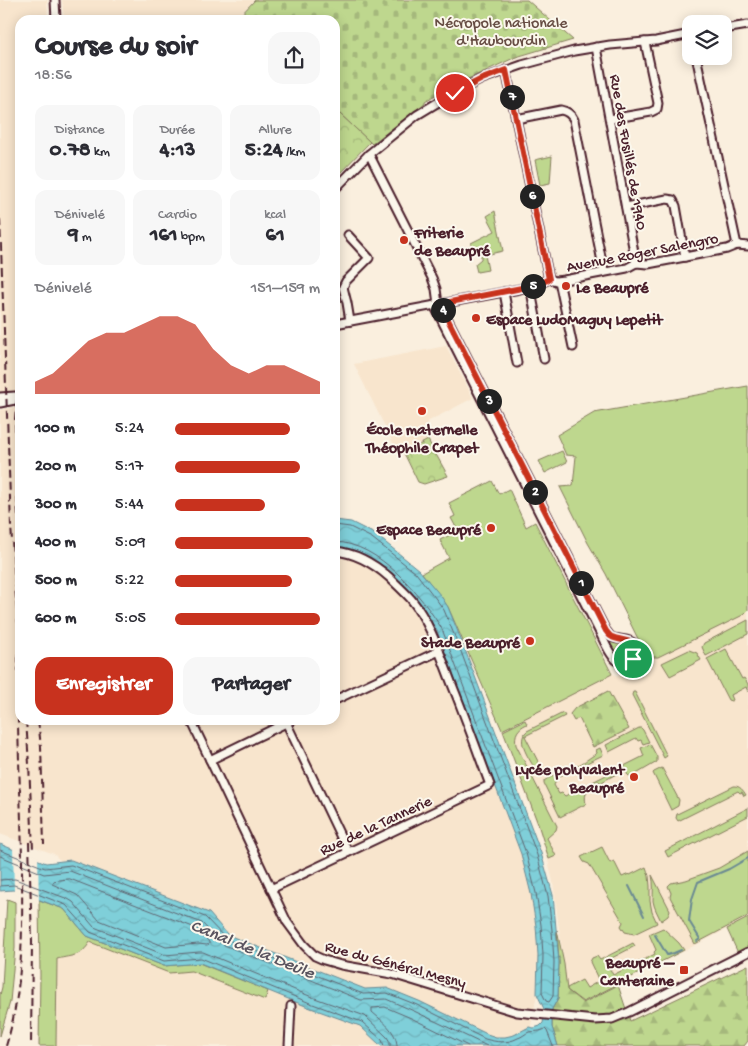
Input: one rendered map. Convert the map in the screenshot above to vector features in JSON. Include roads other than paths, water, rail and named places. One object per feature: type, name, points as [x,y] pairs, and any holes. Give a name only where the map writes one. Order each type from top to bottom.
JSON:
[{"type":"street","points":[[55,0],[56,15]]},
{"type":"street","points":[[732,28],[748,25]]},
{"type":"street","points":[[340,184],[370,154],[417,115],[473,83],[506,70],[562,54],[596,47],[645,42],[682,36]]},
{"type":"street","points":[[610,120],[653,112],[658,108],[645,42]]},
{"type":"street","name":"Rue des Fusillés de 1940","points":[[596,47],[636,263]]},
{"type":"street","points":[[698,65],[736,245]]},
{"type":"street","points":[[506,70],[549,279]]},
{"type":"street","points":[[516,119],[561,110],[566,111],[572,116],[604,272]]},
{"type":"street","points":[[370,154],[432,278],[436,288],[437,304],[609,650],[618,661],[624,664],[629,662],[635,656],[636,650],[634,645],[628,640],[612,637],[606,631],[437,304]]},
{"type":"street","points":[[626,207],[666,199],[673,200],[676,206],[685,257]]},
{"type":"street","points":[[348,235],[369,258],[344,283],[342,288],[348,303],[350,321]]},
{"type":"street","name":"Avenue Roger Salengro","points":[[340,323],[504,292],[537,285],[549,279],[559,280],[627,268],[636,263],[648,264],[727,249],[736,245],[748,246]]},
{"type":"street","points":[[559,280],[573,347]]},
{"type":"street","points":[[530,286],[544,359]]},
{"type":"street","points":[[504,292],[516,363]]},
{"type":"street","points":[[0,397],[15,397]]},
{"type":"street","points":[[0,403],[15,398]]},
{"type":"street","points":[[340,552],[364,559],[381,570],[402,590],[421,614],[439,651],[340,698]]},
{"type":"street","name":"Rue de la Tannerie","points":[[271,889],[490,784],[439,651]]},
{"type":"street","name":"Rue du Général Mesny","points":[[193,725],[287,922],[306,948],[320,958],[341,965],[392,974],[506,1009],[532,1014],[607,1020],[617,1017],[748,952]]},
{"type":"street","points":[[210,760],[280,725]]},
{"type":"street","points":[[290,725],[348,852]]},
{"type":"street","points":[[289,1046],[291,1006]]},
{"type":"water","name":"Canal de la Deûle","points":[[340,521],[351,522],[375,534],[419,570],[448,607],[541,853],[553,895],[559,962],[558,998],[552,1009],[552,1027],[558,1046],[381,1046],[360,1026],[200,963],[164,966],[87,936],[64,909],[13,890],[0,891],[0,844],[46,863],[71,860],[209,913],[228,935],[365,989],[387,988],[419,1001],[487,1034],[505,1037],[514,1035],[529,1027],[540,1026],[543,1023],[545,1011],[537,994],[538,955],[536,926],[531,894],[521,854],[437,631],[418,604],[395,577],[367,557],[351,550],[340,548]]},
{"type":"waterway","points":[[697,941],[700,939],[689,921],[692,899],[698,882],[729,869],[748,858]]},
{"type":"waterway","points":[[629,886],[644,916]]},
{"type":"waterway","points":[[655,935],[667,955],[681,950]]},
{"type":"railway","points":[[0,219],[11,526],[15,583]]},
{"type":"railway","points":[[6,1046],[17,999],[22,929],[18,725]]},
{"type":"railway","points":[[26,725],[33,849]]},
{"type":"railway","points":[[39,725],[44,844]]},
{"type":"railway","points":[[29,842],[32,941],[31,1046]]},
{"type":"place","name":"Friterie de Beaupré","points":[[404,240]]},
{"type":"place","name":"Le Beaupré","points":[[566,286]]},
{"type":"place","name":"Espace LudoMaguy Lepetit","points":[[476,318]]},
{"type":"place","name":"École maternelle Théophile Crapet","points":[[422,411]]},
{"type":"place","name":"Espace Beaupré","points":[[491,528]]},
{"type":"place","name":"Stade Beaupré","points":[[530,641]]},
{"type":"place","name":"Lycée polyvalent Beaupré","points":[[634,777]]},
{"type":"place","name":"Beaupré – Canteraine","points":[[684,970]]},
{"type":"park label","name":"Nécropole nationale d'Haubourdin","points":[[501,30]]}]
